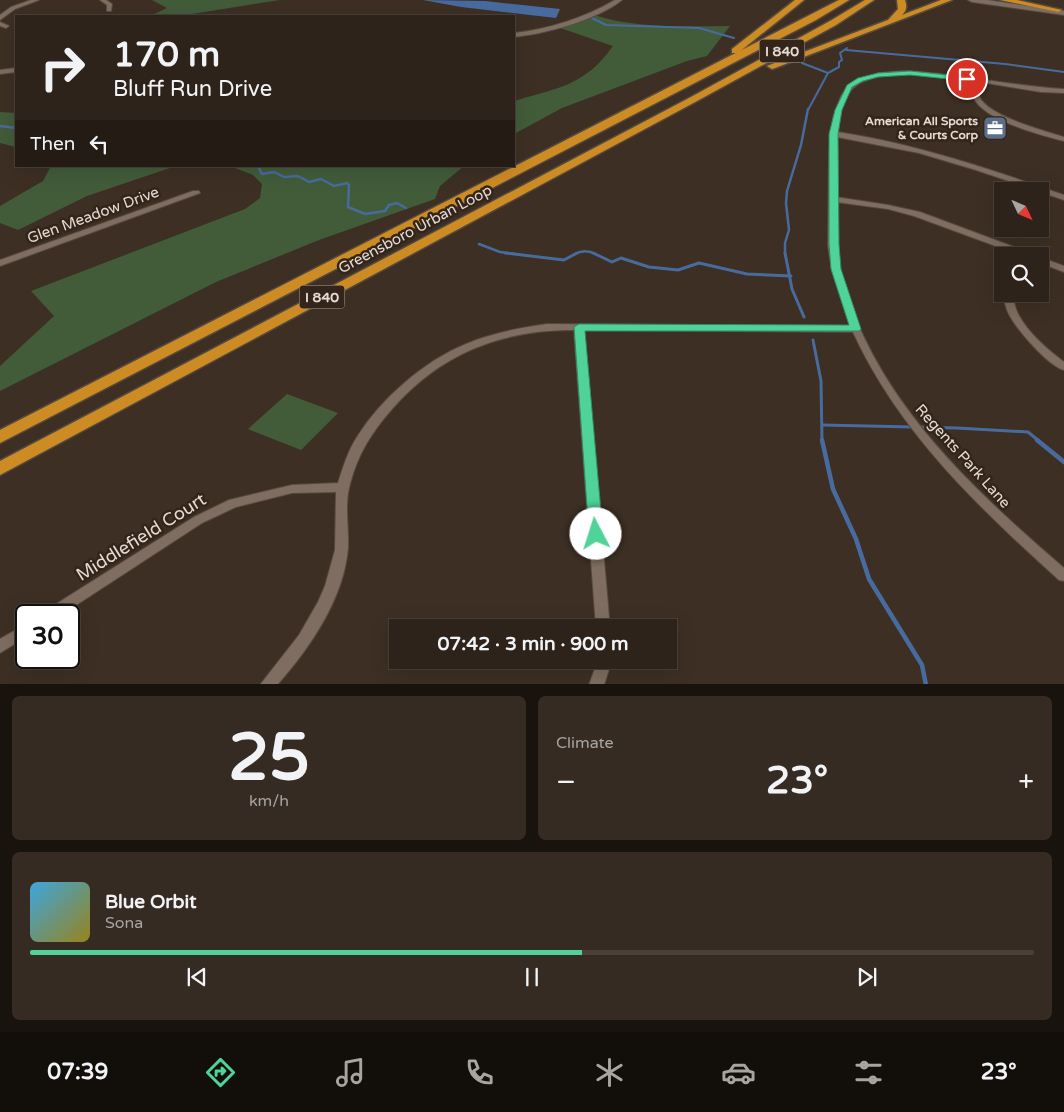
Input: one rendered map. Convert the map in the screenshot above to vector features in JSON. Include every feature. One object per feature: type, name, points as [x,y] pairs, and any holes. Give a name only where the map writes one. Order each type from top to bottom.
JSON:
[{"type":"highway","points":[[686,84],[743,45],[800,0]]},
{"type":"highway","name":"Greensboro Urban Loop","points":[[0,437],[686,84],[845,0]]},
{"type":"highway","name":"Greensboro Urban Loop","points":[[0,469],[694,99],[844,17],[870,0]]},
{"type":"highway","points":[[891,20],[903,8],[900,0]]},
{"type":"highway","points":[[694,99],[787,60],[948,0]]},
{"type":"highway","points":[[1004,0],[1062,11]]},
{"type":"main road","points":[[972,0],[1062,11]]},
{"type":"main road","points":[[996,0],[1062,11]]},
{"type":"street","points":[[0,18],[13,8],[36,0]]},
{"type":"street","points":[[103,0],[110,5],[109,10]]},
{"type":"street","points":[[515,35],[553,27],[599,10],[619,0]]},
{"type":"street","points":[[0,72],[15,70]]},
{"type":"street","name":"Regents Park Lane","points":[[1064,91],[1033,89],[910,73],[878,75],[861,79],[849,86],[838,110],[834,134],[832,199],[836,269],[855,329],[885,384],[925,438],[1019,537],[1064,576]]},
{"type":"street","points":[[976,81],[974,93],[977,99],[988,108],[1020,125],[1064,139]]},
{"type":"street","points":[[834,134],[882,141],[921,150],[1064,198]]},
{"type":"street","name":"Glen Meadow Drive","points":[[0,263],[196,193]]},
{"type":"street","points":[[832,199],[888,207],[917,214],[1003,247]]},
{"type":"street","points":[[1049,263],[1064,269]]},
{"type":"street","points":[[1010,302],[1012,310],[1024,328],[1064,367]]},
{"type":"street","points":[[268,684],[302,641],[334,580],[340,552],[343,487],[359,443],[387,406],[417,378],[451,356],[483,340],[516,331],[548,327],[855,329]]},
{"type":"street","points":[[579,327],[602,619]]},
{"type":"street","name":"Middlefield Court","points":[[67,604],[198,520],[233,504],[292,489],[343,487]]},
{"type":"street","points":[[0,647],[15,637]]},
{"type":"street","points":[[596,684],[602,669]]},
{"type":"green space","points":[[152,0],[280,0],[185,15],[152,15],[167,8]]},
{"type":"green space","points":[[594,15],[644,25],[730,26],[707,56],[687,61],[562,108],[515,133],[515,101],[569,84],[581,78],[592,70],[613,46],[560,28]]},
{"type":"green space","points":[[0,112],[15,113],[15,147],[0,143]]},
{"type":"green space","points":[[50,167],[176,167],[87,196],[18,230],[0,223],[0,206],[43,181]]},
{"type":"green space","points":[[233,167],[463,167],[440,186],[435,199],[319,240],[216,282],[0,391],[0,366],[54,316],[31,291],[245,209],[260,198],[262,184],[253,175]]},
{"type":"green space","points":[[287,394],[338,413],[301,450],[248,429]]},
{"type":"water","points":[[423,0],[485,1],[560,9],[556,18],[461,7]]},
{"type":"waterway","points":[[592,18],[606,25],[699,28],[734,38]]},
{"type":"waterway","points":[[828,73],[839,67],[839,62],[842,60],[840,53],[847,48]]},
{"type":"waterway","points":[[846,50],[1005,64],[1064,72]]},
{"type":"waterway","points":[[802,63],[828,73]]},
{"type":"waterway","points":[[808,110],[828,73]]},
{"type":"waterway","points":[[785,253],[785,243],[789,230],[786,203],[787,191],[801,145],[808,109]]},
{"type":"waterway","points":[[0,126],[15,128]]},
{"type":"waterway","points":[[258,167],[262,174],[274,172],[284,177],[298,176],[309,182],[321,179],[334,186],[347,183],[349,185],[348,207],[365,214],[385,211],[389,205],[397,203],[406,208]]},
{"type":"waterway","points":[[479,244],[500,252],[515,254]]},
{"type":"waterway","points":[[576,254],[585,251],[593,253]]},
{"type":"waterway","points":[[505,253],[564,260],[576,254]]},
{"type":"waterway","points":[[593,253],[612,262],[621,258],[649,267],[678,270],[699,263],[747,274],[789,276]]},
{"type":"waterway","points":[[785,253],[789,276]]},
{"type":"waterway","points":[[789,276],[792,289],[804,317]]},
{"type":"waterway","points":[[813,340],[821,381],[822,441]]},
{"type":"waterway","points":[[823,425],[957,428],[1028,432],[1039,441]]},
{"type":"waterway","points":[[822,440],[833,489],[856,539],[869,579],[922,665],[926,684]]},
{"type":"waterway","points":[[1037,440],[1064,462]]},
{"type":"place","name":"American All Sports & Courts Corp","points":[[995,128]]},
{"type":"route","points":[[596,534],[579,327],[855,329],[836,269],[834,244],[832,199],[834,134],[838,110],[849,86],[861,79],[894,73],[967,79]]}]
